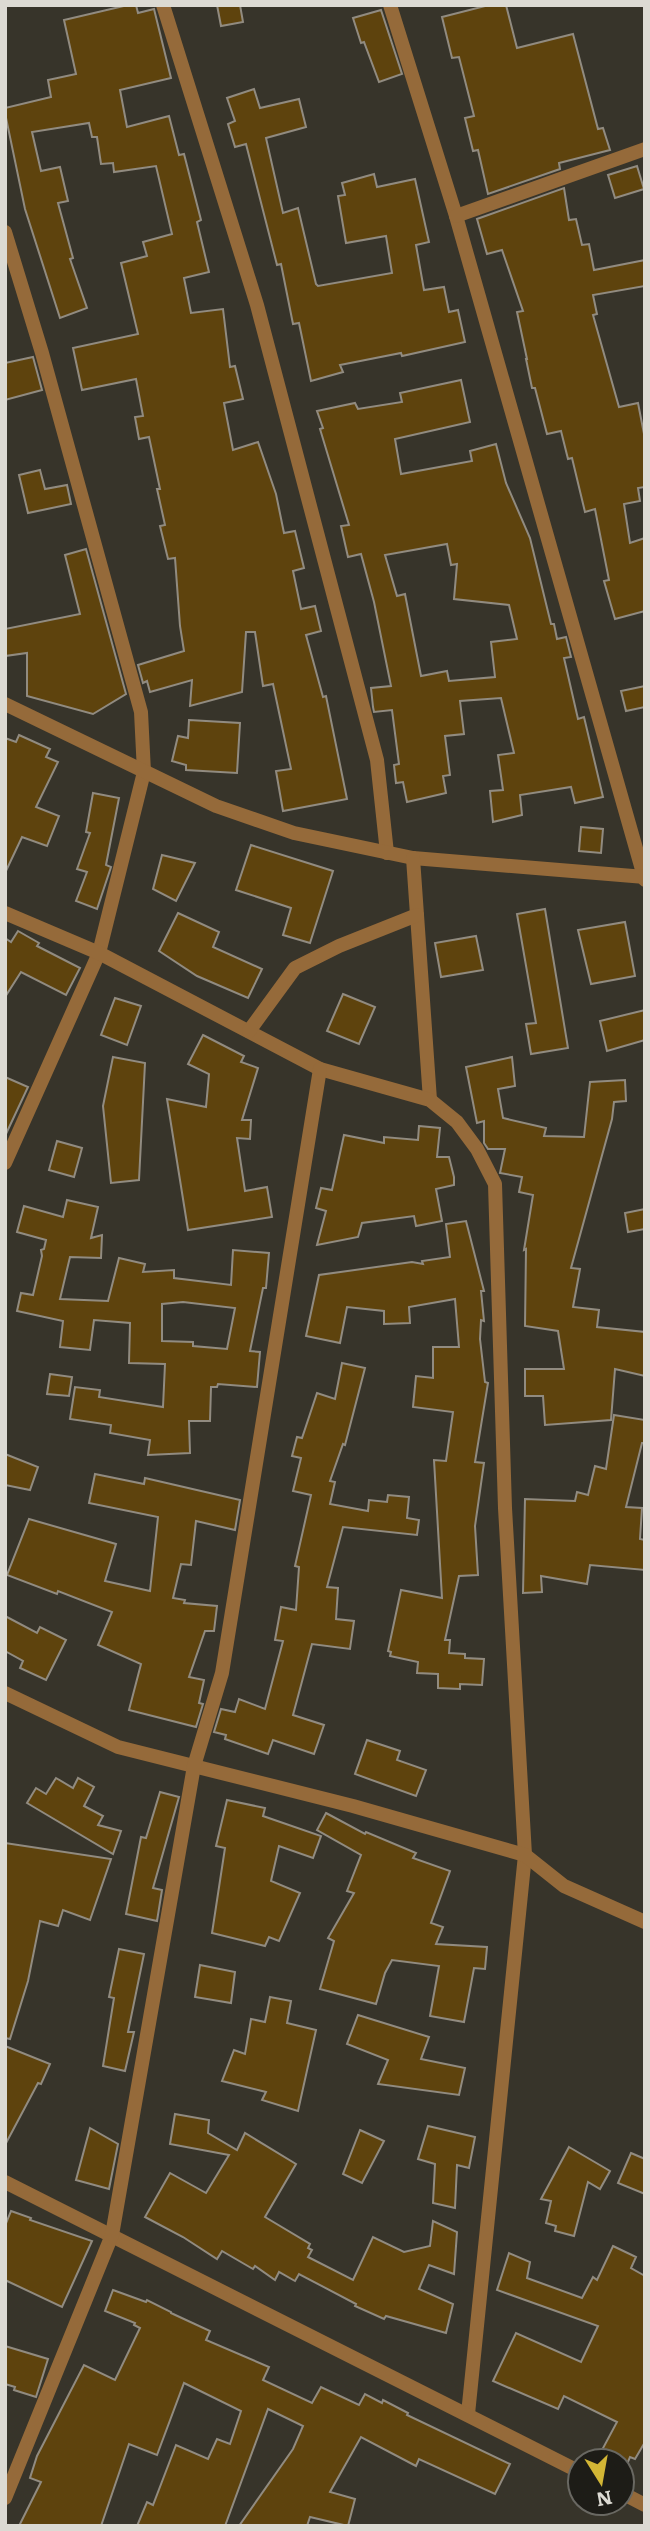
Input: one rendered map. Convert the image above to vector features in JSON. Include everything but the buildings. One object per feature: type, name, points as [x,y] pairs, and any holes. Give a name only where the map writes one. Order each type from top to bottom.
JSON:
[{"type":"street","points":[[163,5],[257,305],[377,760],[387,853]]},
{"type":"street","points":[[5,704],[216,806],[294,833],[414,858],[644,878],[456,216],[390,5]]},
{"type":"street","points":[[456,216],[645,149]]},
{"type":"street","points":[[5,232],[42,353],[141,712],[144,772],[100,953],[5,1163]]},
{"type":"street","points":[[414,858],[430,1100]]},
{"type":"street","points":[[5,913],[100,953],[320,1069],[430,1100],[457,1122],[477,1149],[495,1184],[505,1508],[525,1855],[468,2414]]},
{"type":"street","points":[[249,1031],[295,968],[339,946],[417,915]]},
{"type":"street","points":[[5,2498],[112,2235],[194,1766],[222,1673],[320,1069]]},
{"type":"street","points":[[5,1693],[118,1747],[353,1806],[525,1855],[564,1886],[645,1922]]},
{"type":"street","points":[[5,2182],[566,2465]]}]
